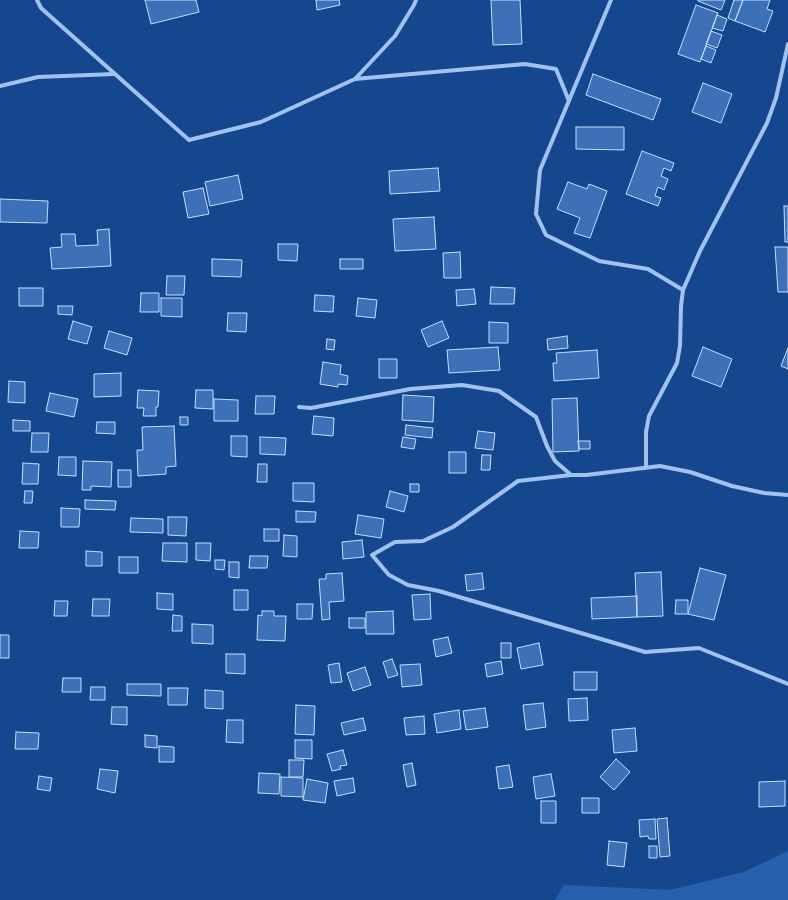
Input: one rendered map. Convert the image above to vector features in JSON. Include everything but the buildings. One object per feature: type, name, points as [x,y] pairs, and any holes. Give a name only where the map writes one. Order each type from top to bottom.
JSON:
[{"type":"street","points":[[37,0],[41,8],[189,140],[261,122],[355,79],[525,64],[556,69],[569,101]]},
{"type":"street","points":[[355,79],[395,36],[416,0]]},
{"type":"street","points":[[611,0],[540,170],[536,214],[546,235],[599,261],[648,269],[683,290]]},
{"type":"street","points":[[646,468],[646,432],[649,416],[677,363],[680,346],[683,290],[700,251],[767,123],[776,98],[788,44]]},
{"type":"street","points":[[0,86],[38,77],[115,74]]},
{"type":"street","points":[[299,407],[311,408],[417,388],[462,385],[499,391],[536,417],[547,446],[555,461],[571,474]]},
{"type":"street","points":[[788,495],[764,493],[732,486],[690,472],[660,466],[586,475],[571,474],[518,481],[454,527],[423,541],[395,542],[372,555],[389,575],[408,585],[439,591],[645,652],[699,648],[788,684]]},
{"type":"shaded area","points":[[788,851],[788,900],[555,900],[564,885],[670,890],[744,872]]}]
